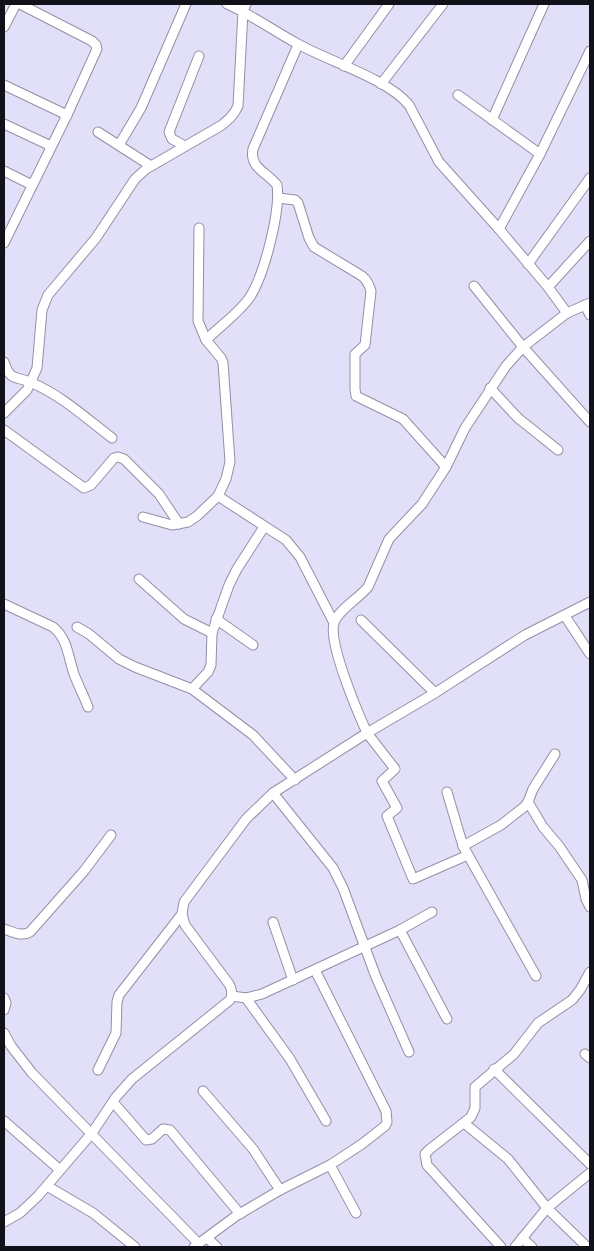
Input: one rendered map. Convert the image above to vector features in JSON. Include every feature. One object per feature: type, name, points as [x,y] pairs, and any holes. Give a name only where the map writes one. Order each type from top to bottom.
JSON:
[{"type":"street","points":[[4,27],[16,4]]},
{"type":"street","points":[[4,243],[96,54],[96,45],[92,41],[20,4]]},
{"type":"street","points":[[119,145],[141,108],[186,4]]},
{"type":"street","points":[[227,4],[245,7],[298,44],[396,93],[409,105],[439,162],[499,229],[567,313]]},
{"type":"street","points":[[344,66],[389,4]]},
{"type":"street","points":[[381,84],[443,4]]},
{"type":"street","points":[[492,120],[544,4]]},
{"type":"street","points":[[4,413],[27,390],[32,382],[37,368],[42,310],[48,295],[96,238],[135,179],[151,166],[222,125],[236,112],[245,7]]},
{"type":"street","points":[[206,340],[243,306],[253,290],[271,239],[278,198],[277,185],[255,163],[252,155],[253,148],[298,44]]},
{"type":"street","points":[[499,229],[540,154],[590,51]]},
{"type":"street","points":[[186,146],[172,139],[169,132],[199,56]]},
{"type":"street","points":[[4,85],[67,115]]},
{"type":"street","points":[[458,95],[540,154]]},
{"type":"street","points":[[4,124],[51,146]]},
{"type":"street","points":[[98,132],[151,166]]},
{"type":"street","points":[[4,171],[32,185]]},
{"type":"street","points":[[528,264],[590,178]]},
{"type":"street","points":[[278,198],[295,200],[298,203],[309,238],[314,247],[362,276],[370,286],[365,344],[356,354],[356,396],[403,419],[446,467]]},
{"type":"street","points":[[143,517],[172,524],[188,522],[218,496],[229,471],[230,453],[223,364],[221,358],[206,340],[199,326],[200,228]]},
{"type":"street","points":[[548,288],[590,241]]},
{"type":"street","points":[[474,286],[523,347],[590,422]]},
{"type":"street","points":[[334,623],[339,614],[368,587],[389,539],[416,513],[446,467],[465,428],[506,366],[523,347],[567,313],[588,304],[590,316]]},
{"type":"street","points":[[4,362],[7,371],[14,378],[32,382],[69,404],[112,438]]},
{"type":"street","points":[[490,388],[518,418],[558,450]]},
{"type":"street","points":[[4,430],[84,488],[91,485],[114,458],[124,459],[159,494],[179,524]]},
{"type":"street","points":[[218,496],[286,540],[300,557],[334,623],[334,642],[367,734],[395,769],[382,780],[397,808],[387,816],[413,879],[468,854]]},
{"type":"street","points":[[192,689],[208,672],[211,665],[212,633],[236,569],[264,527]]},
{"type":"street","points":[[139,579],[184,619],[212,633]]},
{"type":"street","points":[[4,1222],[29,1205],[47,1186],[92,1133],[113,1102],[132,1079],[230,1000],[232,996],[229,984],[185,925],[182,914],[184,902],[246,819],[273,793],[435,694],[525,635],[590,602]]},
{"type":"street","points":[[4,604],[54,627],[60,633],[66,645],[74,675],[88,708]]},
{"type":"street","points":[[565,616],[590,654]]},
{"type":"street","points":[[216,619],[253,645]]},
{"type":"street","points":[[361,620],[435,694]]},
{"type":"street","points":[[77,627],[89,634],[119,659],[192,689],[253,735],[295,780]]},
{"type":"street","points":[[463,846],[501,825],[524,807],[555,754]]},
{"type":"street","points":[[447,792],[463,846],[536,976]]},
{"type":"street","points":[[273,793],[333,868],[346,895],[376,977],[409,1052]]},
{"type":"street","points":[[528,802],[543,827],[559,846],[582,880],[586,899],[590,907]]},
{"type":"street","points":[[4,929],[25,935],[30,932],[84,871],[110,835]]},
{"type":"street","points":[[232,996],[246,998],[262,994],[400,930],[432,912]]},
{"type":"street","points":[[98,1070],[116,1033],[119,995],[182,914]]},
{"type":"street","points":[[273,922],[293,980]]},
{"type":"street","points":[[400,930],[447,1019]]},
{"type":"street","points":[[4,1033],[11,1046],[32,1073],[92,1133],[196,1246],[240,1214],[280,1190],[330,1165],[362,1144],[385,1126],[387,1122],[381,1102],[315,970]]},
{"type":"street","points":[[501,1247],[427,1165],[426,1154],[471,1117],[475,1108],[475,1087],[514,1054],[538,1022],[572,1000],[590,972]]},
{"type":"street","points":[[4,998],[6,1004],[4,1010]]},
{"type":"street","points":[[246,998],[295,1067],[326,1121]]},
{"type":"street","points":[[494,1069],[590,1164]]},
{"type":"street","points":[[203,1091],[253,1149],[280,1190]]},
{"type":"street","points":[[113,1102],[146,1140],[152,1139],[163,1129],[170,1130],[240,1214]]},
{"type":"street","points":[[4,1121],[60,1170]]},
{"type":"street","points":[[464,1122],[508,1159],[547,1208],[587,1247]]},
{"type":"street","points":[[330,1165],[356,1214]]},
{"type":"street","points":[[515,1247],[547,1208],[590,1173]]},
{"type":"street","points":[[47,1186],[93,1213],[135,1247]]},
{"type":"street","points":[[207,1238],[217,1247]]},
{"type":"street","points":[[522,1238],[532,1247]]}]
